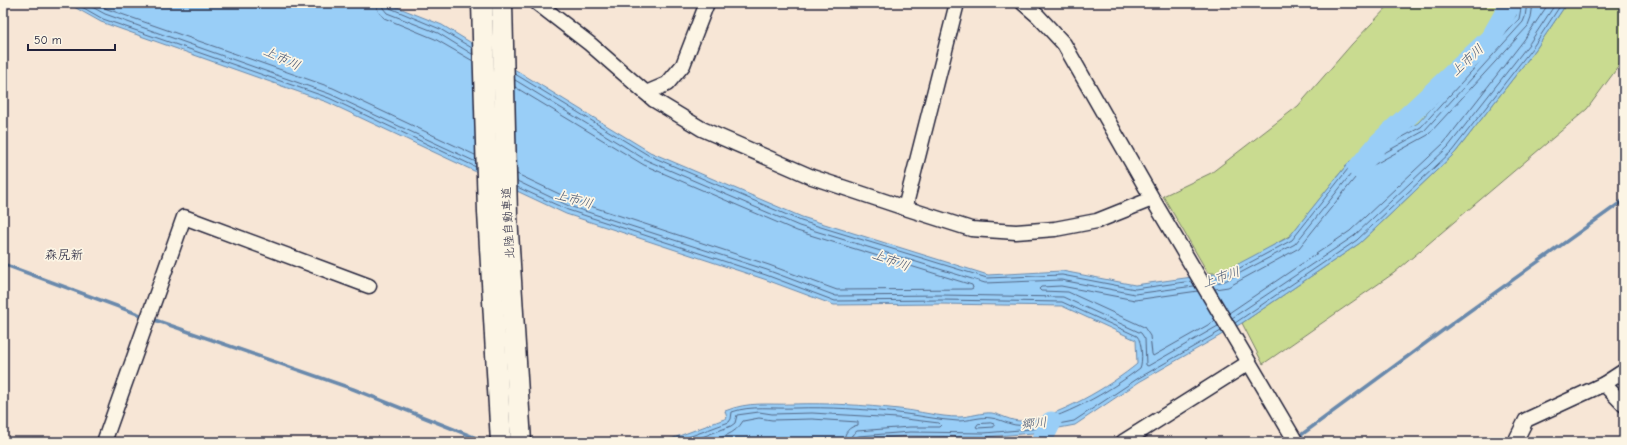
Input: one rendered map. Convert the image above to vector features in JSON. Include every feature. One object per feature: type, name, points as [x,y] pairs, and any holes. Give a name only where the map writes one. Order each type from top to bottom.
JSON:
[{"type":"highway","name":"北陸自動車道","points":[[482,3],[488,212],[501,442]]},
{"type":"highway","name":"北陸自動車道","points":[[502,3],[507,216],[521,442]]},
{"type":"street","points":[[537,3],[590,44],[654,100],[702,129],[812,177],[904,208],[971,228],[1016,232],[1055,229],[1097,221],[1154,202]]},
{"type":"street","points":[[646,93],[667,84],[683,65],[708,3]]},
{"type":"street","points":[[904,208],[957,3]]},
{"type":"street","points":[[1023,3],[1038,16],[1064,44],[1246,360],[1296,442]]},
{"type":"street","points":[[104,442],[184,217],[369,286]]},
{"type":"street","points":[[1123,442],[1246,360]]},
{"type":"street","points":[[1515,442],[1526,420],[1604,384],[1624,370]]},
{"type":"street","points":[[1604,384],[1624,405]]},
{"type":"green space","points":[[1391,3],[1518,3],[1516,16],[1418,124],[1349,162],[1291,235],[1227,273],[1208,273],[1163,196],[1211,173],[1298,106],[1352,44]]},
{"type":"green space","points":[[1567,3],[1624,3],[1624,59],[1587,109],[1394,273],[1263,364],[1242,323],[1360,243],[1455,153],[1536,49]]},
{"type":"water","name":"郷川","points":[[67,3],[387,3],[442,25],[650,152],[802,217],[988,275],[1062,271],[1135,285],[1221,273],[1289,237],[1349,162],[1418,123],[1516,16],[1518,3],[1567,3],[1536,49],[1455,153],[1360,243],[1242,323],[1139,382],[1075,425],[1033,433],[984,437],[910,436],[823,442],[663,442],[727,418],[725,411],[743,406],[759,404],[873,406],[952,417],[992,413],[1017,421],[1034,419],[1050,415],[1082,400],[1113,382],[1137,364],[1136,340],[1062,306],[941,304],[834,305],[764,279],[566,214],[327,102],[101,22]]},
{"type":"waterway","name":"上市川","points":[[1358,168],[1379,143],[1491,38],[1511,3]]},
{"type":"waterway","points":[[1297,438],[1457,320],[1624,200]]},
{"type":"waterway","points":[[3,264],[146,317]]},
{"type":"waterway","points":[[152,319],[353,389],[486,442]]},
{"type":"waterway","name":"郷川","points":[[1041,442],[1051,422]]},
{"type":"district","name":"森尻新","points":[[64,254]]}]
